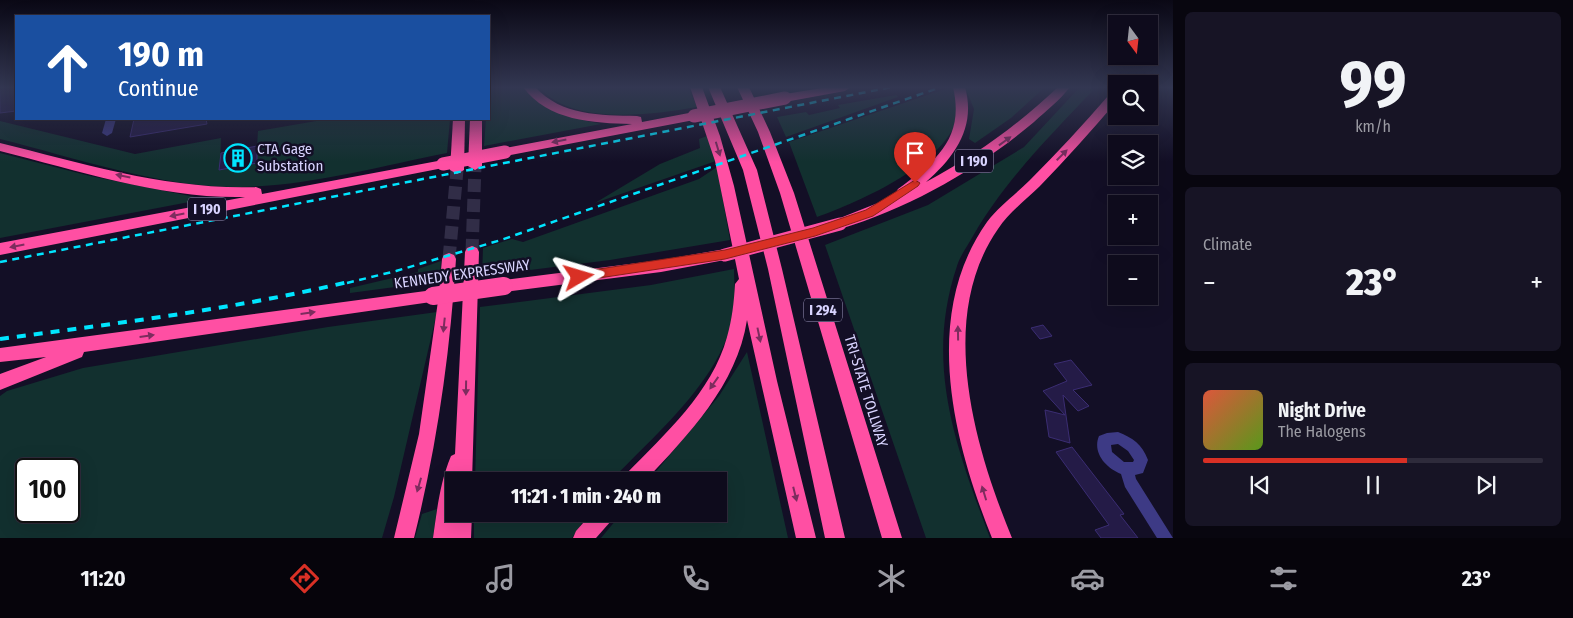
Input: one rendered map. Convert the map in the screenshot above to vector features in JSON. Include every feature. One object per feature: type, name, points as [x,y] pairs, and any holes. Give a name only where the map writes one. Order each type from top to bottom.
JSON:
[{"type":"highway","points":[[566,112],[577,116],[664,122]]},
{"type":"highway","points":[[705,112],[728,179],[776,417],[806,538]]},
{"type":"highway","name":"I 190","points":[[0,249],[714,112]]},
{"type":"highway","name":"I 294","points":[[725,112],[750,170],[775,268],[835,538]]},
{"type":"highway","name":"TRI-STATE TOLLWAY","points":[[755,112],[787,193],[892,538]]},
{"type":"highway","points":[[869,213],[915,183],[947,153],[958,136],[965,118],[965,112]]},
{"type":"highway","name":"KENNEDY EXPRESSWAY","points":[[0,355],[643,268],[725,255],[840,224],[933,185],[987,153],[1027,123],[1038,112]]},
{"type":"highway","points":[[1002,538],[989,510],[967,439],[961,396],[958,325],[967,279],[978,250],[993,226],[1071,146],[1100,112]]},
{"type":"highway","points":[[457,170],[459,120]]},
{"type":"highway","points":[[475,166],[476,120]]},
{"type":"highway","points":[[0,146],[120,176],[207,192],[261,192],[376,172],[414,169]]},
{"type":"highway","points":[[463,472],[472,252]]},
{"type":"highway","points":[[404,538],[421,477],[440,369],[449,259]]},
{"type":"highway","points":[[641,472],[685,424],[718,377],[734,345],[740,315],[745,270]]},
{"type":"highway","points":[[0,382],[99,343]]},
{"type":"highway","points":[[443,538],[449,496],[465,434]]},
{"type":"highway","points":[[461,538],[462,522]]},
{"type":"highway","points":[[583,538],[597,522]]},
{"type":"street","points":[[107,133],[111,120]]},
{"type":"street","points":[[1127,470],[1130,482],[1166,538]]},
{"type":"green space","points":[[490,112],[558,112],[601,124],[484,146],[486,120],[490,120]]},
{"type":"green space","points":[[588,112],[664,112],[614,115]]},
{"type":"green space","points":[[805,112],[809,115],[822,112],[856,112],[786,137],[777,117]]},
{"type":"green space","points":[[877,112],[958,112],[952,131],[939,148],[901,178],[856,201],[817,217],[789,142]]},
{"type":"green space","points":[[973,112],[1017,112],[975,143],[969,139]]},
{"type":"green space","points":[[1057,112],[1072,112],[1014,177],[986,215],[964,251],[958,262],[948,302],[943,337],[948,405],[966,471],[990,538],[926,538],[825,245],[928,205],[1024,147]]},
{"type":"green space","points":[[322,120],[450,120],[447,153],[319,179],[267,186],[241,187],[181,183],[150,177],[0,139],[0,121],[135,154],[221,138],[220,170],[256,163],[258,131]]},
{"type":"green space","points":[[707,136],[716,161],[595,203],[660,164],[700,148],[699,139]]},
{"type":"green space","points":[[0,153],[90,176],[205,199],[0,238]]},
{"type":"green space","points":[[717,167],[730,240],[610,260],[482,276],[483,248],[512,239],[523,242],[699,179]]},
{"type":"green space","points":[[441,261],[440,281],[350,293],[350,288],[418,272],[418,269]]},
{"type":"green space","points":[[734,269],[734,311],[728,336],[717,359],[702,382],[667,424],[620,472],[475,472],[480,307],[651,285]]},
{"type":"green space","points":[[437,312],[394,497],[382,538],[0,538],[0,396],[7,391],[83,368],[328,327]]},
{"type":"green space","points":[[747,352],[788,538],[601,538],[614,522],[727,522],[727,472],[656,472],[719,396]]},
{"type":"green space","points":[[437,509],[433,538],[415,538],[422,514]]},
{"type":"green space","points":[[474,522],[583,522],[572,538],[474,538]]},
{"type":"building","points":[[134,120],[206,120],[207,124],[130,137]]},
{"type":"building","name":"CTA Gage Substation","points":[[257,146],[257,163],[219,170],[221,153]]},
{"type":"building","points":[[1043,325],[1052,336],[1040,339],[1031,328]]},
{"type":"building","points":[[1071,360],[1092,385],[1073,390],[1089,406],[1078,411],[1063,395],[1070,443],[1049,437],[1045,410],[1065,415],[1043,391],[1067,381],[1054,364]]},
{"type":"building","points":[[1072,447],[1124,514],[1120,515],[1138,538],[1101,538],[1095,530],[1109,525],[1056,452]]},
{"type":"tunnel","points":[[472,252],[475,166]]},
{"type":"tunnel","points":[[449,259],[457,170]]},
{"type":"railway","points":[[0,262],[764,112]]},
{"type":"railway","points":[[347,283],[396,271],[501,240],[869,112]]},
{"type":"railway","points":[[0,339],[133,321],[265,300],[352,281]]},
{"type":"place","name":"CTA Gage Substation","points":[[238,158]]},
{"type":"route","points":[[579,277],[725,255],[815,232],[869,213],[904,192],[915,183]]}]
